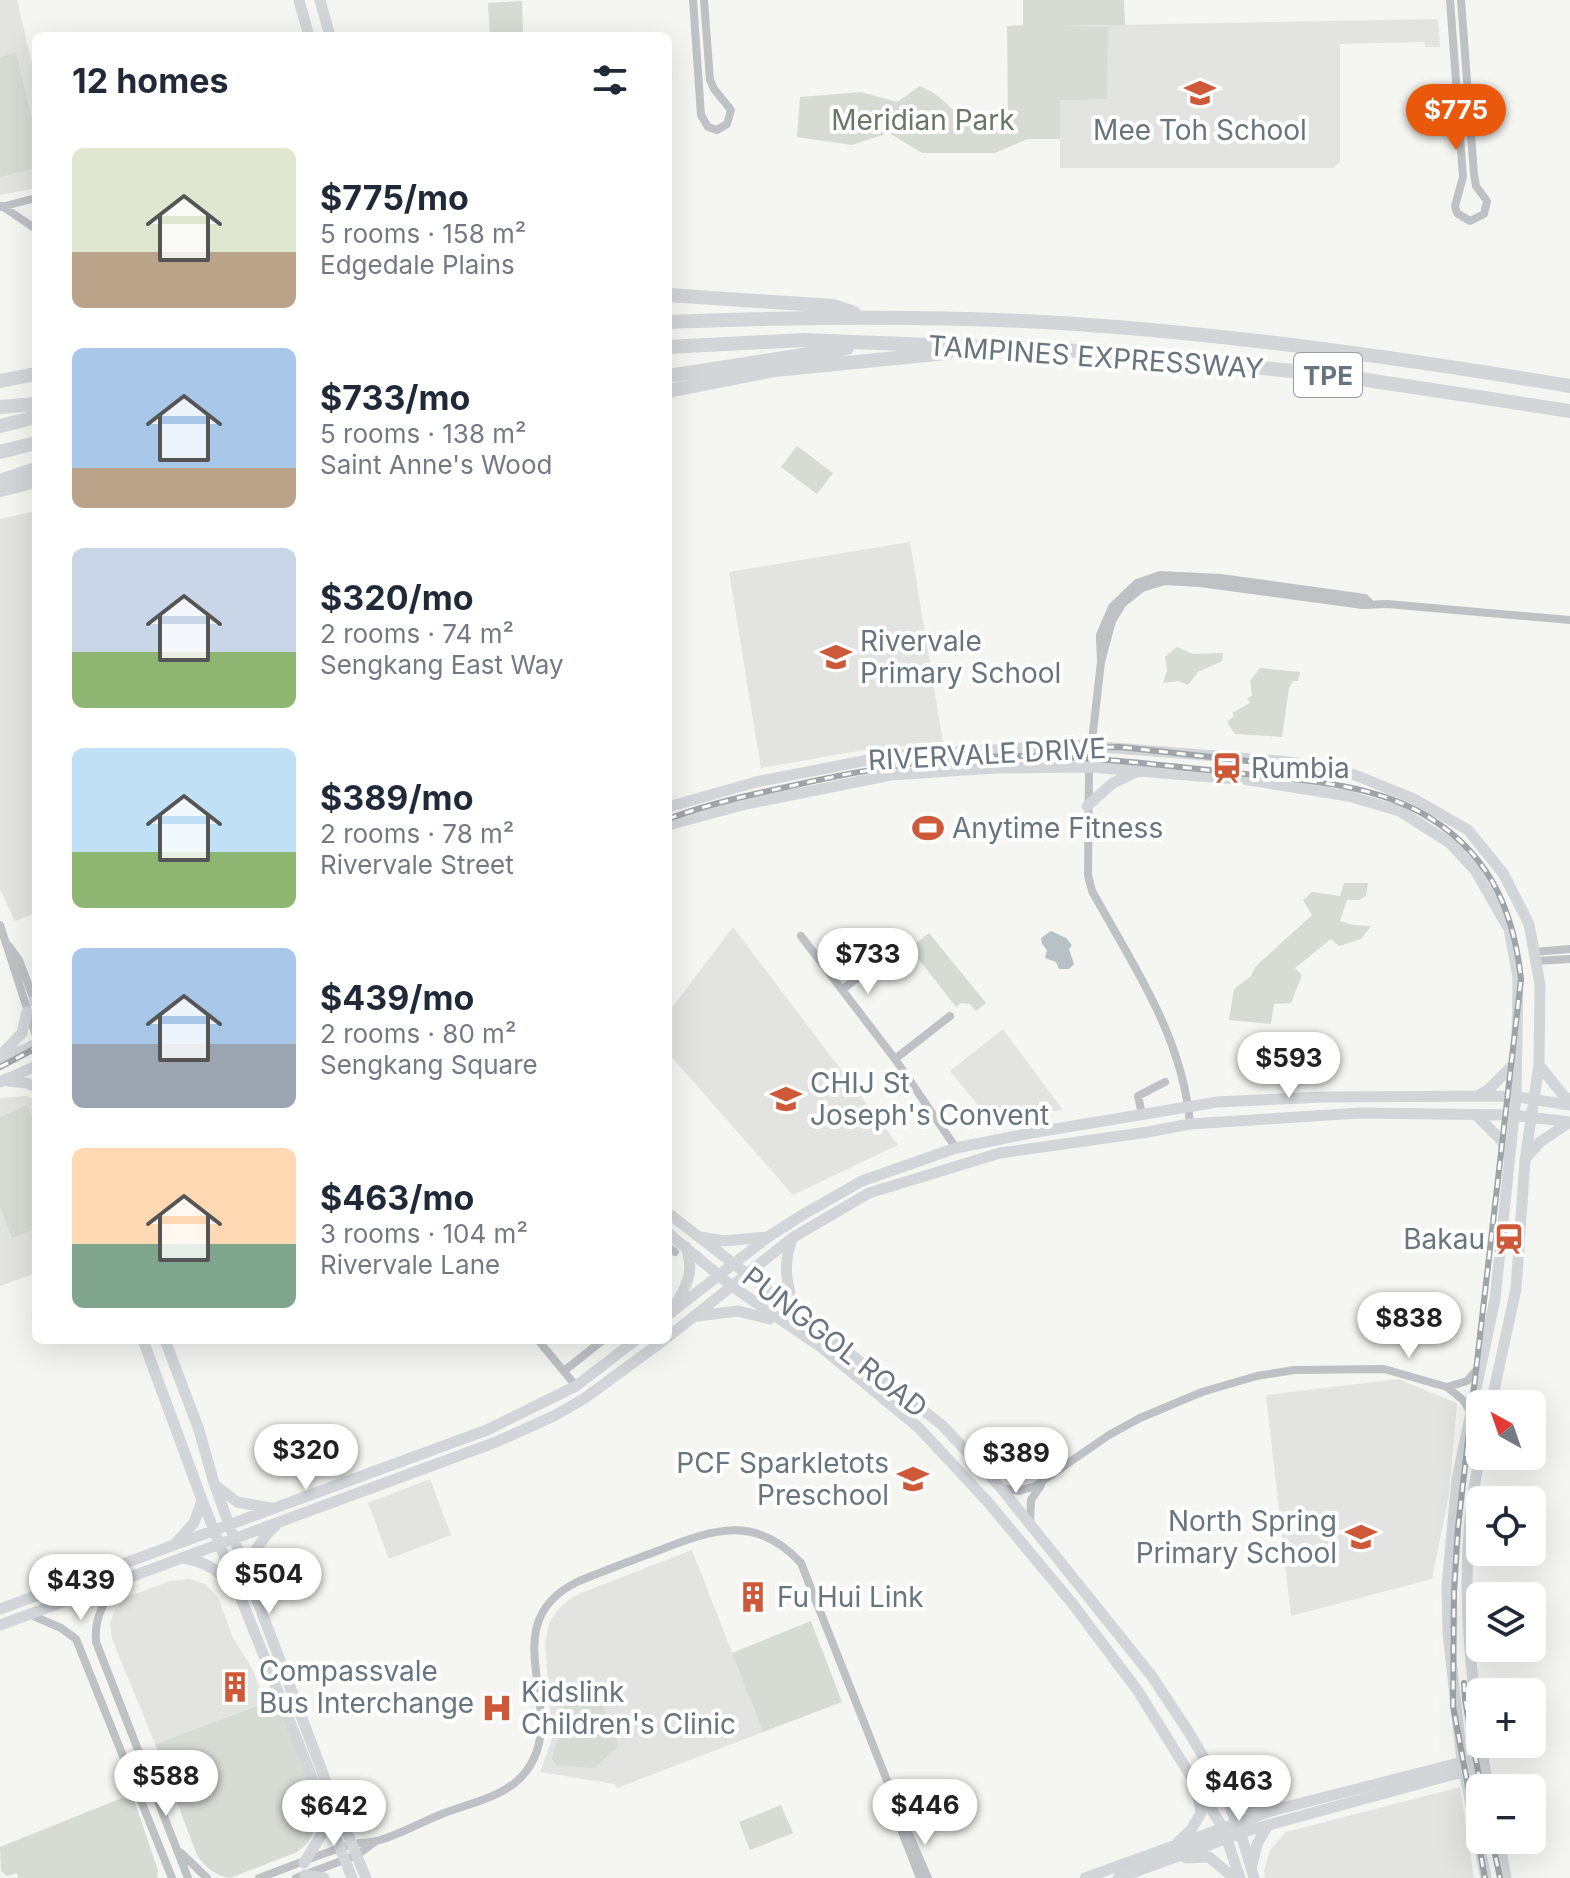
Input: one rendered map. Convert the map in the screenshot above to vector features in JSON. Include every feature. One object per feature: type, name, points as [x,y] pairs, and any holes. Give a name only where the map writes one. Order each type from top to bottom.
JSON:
[{"type":"highway","points":[[672,295],[833,306],[863,317]]},
{"type":"highway","name":"TAMPINES EXPRESSWAY","points":[[672,322],[863,317],[1060,323],[1338,349],[1570,386]]},
{"type":"highway","name":"TAMPINES EXPRESSWAY","points":[[672,347],[804,340],[1084,351],[1334,375],[1570,411]]},
{"type":"highway","points":[[672,375],[871,344]]},
{"type":"highway","points":[[672,390],[775,370],[991,349]]},
{"type":"highway","points":[[0,381],[32,375]]},
{"type":"highway","points":[[0,407],[32,404]]},
{"type":"highway","points":[[0,426],[32,418]]},
{"type":"highway","points":[[0,452],[32,444]]},
{"type":"highway","points":[[0,481],[32,470]]},
{"type":"highway","points":[[0,490],[32,482]]},
{"type":"main road","points":[[299,0],[308,32]]},
{"type":"main road","points":[[320,0],[329,32]]},
{"type":"main road","name":"RIVERVALE DRIVE","points":[[672,806],[756,782],[888,756],[1091,745],[1328,767],[1414,799],[1468,830],[1491,857],[1529,924],[1540,985],[1539,1065],[1525,1160],[1516,1289],[1494,1390]]},
{"type":"main road","name":"RIVERVALE DRIVE","points":[[672,824],[735,806],[891,775],[995,768],[1089,767],[1249,780],[1348,796],[1400,811],[1450,843],[1475,870],[1509,929],[1518,977],[1516,1097],[1495,1299],[1477,1390]]},
{"type":"main road","points":[[1087,806],[1113,783],[1141,771]]},
{"type":"main road","points":[[0,1059],[22,1033],[32,1008]]},
{"type":"main road","points":[[0,1059],[32,1046]]},
{"type":"main road","points":[[1476,1097],[1489,1089],[1516,1062]]},
{"type":"main road","points":[[1539,1065],[1570,1102]]},
{"type":"main road","points":[[2,1082],[32,1068]]},
{"type":"main road","points":[[2,1082],[32,1085]]},
{"type":"main road","points":[[672,1313],[768,1237],[862,1181],[956,1148],[1217,1102],[1322,1097],[1516,1097],[1570,1102]]},
{"type":"main road","points":[[672,1333],[792,1238],[869,1193],[1000,1153],[1190,1124],[1360,1113],[1514,1115],[1570,1122]]},
{"type":"main road","points":[[1477,1116],[1501,1140],[1509,1156]]},
{"type":"main road","points":[[1525,1160],[1540,1142],[1570,1122]]},
{"type":"main road","name":"PUNGGOL ROAD","points":[[672,1216],[942,1425],[1001,1488],[1151,1675],[1224,1792],[1239,1828],[1252,1873]]},
{"type":"main road","points":[[697,1236],[723,1241],[768,1237]]},
{"type":"main road","points":[[792,1238],[786,1255],[786,1285],[794,1308]]},
{"type":"main road","points":[[672,1310],[691,1274],[691,1261],[676,1249]]},
{"type":"main road","name":"PUNGGOL ROAD","points":[[676,1249],[721,1276],[783,1324],[821,1347],[919,1428],[987,1501],[1072,1603],[1138,1691],[1225,1833],[1240,1878]]},
{"type":"main road","points":[[693,1317],[738,1311],[783,1324]]},
{"type":"main road","points":[[144,1344],[202,1500],[352,1878]]},
{"type":"main road","points":[[167,1344],[199,1430],[214,1483],[325,1779],[366,1878]]},
{"type":"main road","points":[[0,1625],[235,1538],[279,1514],[487,1430],[576,1386],[631,1344]]},
{"type":"main road","points":[[0,1609],[230,1525],[279,1514],[496,1442],[585,1398],[658,1344]]},
{"type":"main road","name":"RIVERVALE DRIVE","points":[[1466,1437],[1457,1479],[1447,1586],[1448,1632],[1463,1766],[1486,1878]]},
{"type":"main road","points":[[1474,1678],[1466,1555],[1478,1470]]},
{"type":"main road","points":[[214,1483],[237,1502],[279,1514]]},
{"type":"main road","points":[[175,1544],[194,1523],[202,1500]]},
{"type":"main road","points":[[248,1574],[251,1557],[279,1514]]},
{"type":"main road","points":[[183,1558],[201,1561],[218,1570],[244,1602]]},
{"type":"main road","points":[[1239,1828],[1268,1825],[1463,1766],[1473,1758]]},
{"type":"main road","points":[[1085,1878],[1175,1845],[1239,1828],[1271,1811],[1463,1766]]},
{"type":"main road","points":[[1175,1845],[1191,1830],[1201,1813],[1192,1776]]},
{"type":"main road","points":[[1224,1792],[1246,1807],[1271,1811]]},
{"type":"main road","points":[[324,1878],[302,1872],[325,1829],[328,1817]]},
{"type":"main road","points":[[1252,1873],[1257,1844],[1268,1825]]},
{"type":"main road","points":[[1118,1878],[1178,1858],[1225,1833]]},
{"type":"main road","points":[[1178,1858],[1209,1857],[1234,1878]]},
{"type":"main road","points":[[1493,1878],[1505,1872]]},
{"type":"street","points":[[693,0],[701,115],[708,127],[717,130],[727,124],[731,110],[710,80],[704,0]]},
{"type":"street","points":[[1450,0],[1463,177],[1455,206],[1457,213],[1470,221],[1484,214],[1487,201],[1476,186],[1474,174],[1461,0]]},
{"type":"street","points":[[1,207],[32,199]]},
{"type":"street","points":[[1,207],[32,226]]},
{"type":"street","points":[[1190,1124],[1180,1065],[1156,1007],[1092,891],[1088,875],[1087,806],[1101,662],[1100,635],[1112,607],[1137,583],[1160,575],[1221,578],[1365,598],[1370,603],[1570,620]]},
{"type":"street","points":[[0,925],[6,942],[19,960],[32,1002]]},
{"type":"street","points":[[801,936],[895,1059],[956,1148]]},
{"type":"street","points":[[843,989],[902,943]]},
{"type":"street","points":[[1535,956],[1570,949]]},
{"type":"street","points":[[1535,956],[1570,959]]},
{"type":"street","points":[[895,1059],[950,1016]]},
{"type":"street","points":[[1142,1114],[1138,1096],[1165,1082]]},
{"type":"street","points":[[541,1344],[576,1386]]},
{"type":"street","points":[[564,1371],[598,1344]]},
{"type":"street","points":[[1447,1387],[1467,1381],[1483,1363]]},
{"type":"street","points":[[1001,1488],[1023,1491],[1044,1481],[1109,1435],[1140,1418],[1202,1392],[1257,1376],[1294,1370],[1384,1369],[1447,1387],[1466,1405]]},
{"type":"street","points":[[1030,1523],[1031,1500],[1044,1481]]},
{"type":"street","points":[[259,1878],[302,1872],[501,1792],[522,1776],[536,1756],[541,1736],[533,1649],[535,1631],[541,1615],[556,1595],[567,1586],[599,1573],[700,1535],[726,1529],[748,1531],[773,1539],[801,1563],[928,1878]]},
{"type":"street","points":[[124,1579],[100,1610],[95,1623],[96,1642],[188,1878]]},
{"type":"street","points":[[29,1614],[61,1628],[76,1639],[172,1878]]},
{"type":"street","points":[[901,1816],[900,1827],[920,1878]]},
{"type":"street","points":[[177,1850],[207,1878]]},
{"type":"street","points":[[165,1878],[167,1862]]},
{"type":"shaded area","points":[[0,0],[17,0],[32,64],[32,189],[0,195]]},
{"type":"shaded area","name":"Mee Toh School","points":[[1438,19],[1440,47],[1425,47],[1425,42],[1340,44],[1340,162],[1333,168],[1060,168],[1060,26]]},
{"type":"shaded area","points":[[32,512],[32,915],[15,921],[0,889],[0,519]]},
{"type":"shaded area","name":"Rivervale Primary School","points":[[910,542],[943,742],[858,751],[761,768],[729,572]]},
{"type":"shaded area","name":"CHIJ St Joseph's Convent","points":[[733,927],[898,1145],[793,1195],[672,1058],[672,1008]]},
{"type":"shaded area","points":[[1051,931],[1066,938],[1072,945],[1069,949],[1074,964],[1069,969],[1059,969],[1056,962],[1045,958],[1047,950],[1041,938]]},
{"type":"shaded area","points":[[1003,1029],[1063,1110],[990,1120],[950,1071]]},
{"type":"shaded area","points":[[0,1098],[32,1098],[32,1274],[0,1286]]},
{"type":"shaded area","name":"North Spring Primary School","points":[[1398,1379],[1457,1403],[1449,1495],[1432,1579],[1291,1616],[1266,1395]]},
{"type":"shaded area","points":[[430,1479],[451,1535],[389,1559],[368,1503]]},
{"type":"shaded area","points":[[692,1550],[763,1732],[617,1788],[615,1784],[540,1772],[552,1739],[545,1643],[549,1623],[557,1611],[581,1593]]},
{"type":"shaded area","name":"Compassvale Bus Interchange","points":[[189,1579],[205,1584],[218,1597],[233,1638],[253,1670],[264,1703],[155,1744],[112,1639],[110,1623],[115,1610],[127,1597],[170,1581]]},
{"type":"shaded area","points":[[1460,1787],[1466,1826],[1466,1854],[1470,1854],[1474,1878],[1265,1878],[1270,1850],[1286,1832]]},
{"type":"green space","name":"Meridian Park","points":[[1023,0],[1124,0],[1125,25],[1060,26],[1108,27],[1107,99],[1060,100],[1060,139],[1028,139],[995,153],[922,153],[889,133],[852,145],[797,137],[800,97],[861,92],[897,102],[920,86],[966,120],[989,124],[1008,122],[1007,26],[1023,25]]},
{"type":"green space","points":[[522,1],[523,32],[490,32],[488,3]]},
{"type":"green space","points":[[16,53],[32,119],[32,169],[0,177],[0,57]]},
{"type":"green space","points":[[797,446],[833,473],[817,494],[781,467]]},
{"type":"green space","points":[[1177,647],[1193,654],[1223,653],[1222,661],[1198,672],[1188,685],[1179,681],[1163,683],[1167,670],[1165,657]]},
{"type":"green space","points":[[1260,668],[1300,672],[1298,681],[1293,681],[1289,688],[1282,737],[1235,734],[1227,722],[1234,716],[1232,713],[1250,703],[1247,699],[1252,695],[1250,681]]},
{"type":"green space","points":[[1344,883],[1368,883],[1366,896],[1359,900],[1347,900],[1340,921],[1371,926],[1361,939],[1339,946],[1331,939],[1295,968],[1302,975],[1291,1003],[1274,1004],[1271,1024],[1229,1020],[1234,989],[1312,915],[1303,900],[1312,892],[1340,896]]},
{"type":"green space","points":[[929,933],[986,1003],[976,1011],[970,1004],[961,1003],[956,1007],[910,948]]},
{"type":"green space","points":[[27,1105],[32,1118],[32,1230],[12,1238],[0,1207],[0,1117]]},
{"type":"green space","points":[[811,1621],[842,1702],[763,1732],[732,1653]]},
{"type":"green space","points":[[591,1691],[598,1694],[617,1748],[594,1768],[557,1766],[552,1759],[560,1731],[559,1704]]},
{"type":"green space","points":[[278,1698],[321,1816],[308,1843],[297,1852],[230,1878],[225,1877],[211,1870],[197,1855],[155,1744]]},
{"type":"green space","points":[[122,1798],[134,1800],[158,1870],[157,1878],[18,1878],[17,1873],[7,1876],[1,1871],[0,1847]]},
{"type":"green space","points":[[781,1805],[793,1833],[750,1850],[739,1822]]},
{"type":"railway","points":[[1069,748],[1120,747],[1303,767],[1335,776]]},
{"type":"railway","points":[[672,818],[744,796],[880,768],[1001,756],[1057,757],[1134,762],[1352,788],[1397,801],[1418,811],[1462,842],[1478,861],[1503,903],[1521,979],[1458,1527],[1454,1592],[1453,1706],[1485,1878]]},
{"type":"railway","points":[[0,1067],[32,1050]]},
{"type":"railway","points":[[1464,1683],[1478,1774]]},
{"type":"railway","points":[[1495,1854],[1500,1878]]},
{"type":"place","name":"Mee Toh School","points":[[1200,93]]},
{"type":"place","name":"Rivervale Primary School","points":[[836,657]]},
{"type":"place","name":"Rumbia","points":[[1227,768]]},
{"type":"place","name":"Anytime Fitness","points":[[928,828]]},
{"type":"place","name":"CHIJ St Joseph's Convent","points":[[786,1099]]},
{"type":"place","name":"Bakau","points":[[1509,1239]]},
{"type":"place","name":"PCF Sparkletots Preschool","points":[[913,1479]]},
{"type":"place","name":"North Spring Primary School","points":[[1361,1537]]},
{"type":"place","name":"Fu Hui Link","points":[[753,1597]]},
{"type":"place","name":"Compassvale Bus Interchange","points":[[235,1687]]},
{"type":"place","name":"Kidslink Children's Clinic","points":[[497,1708]]}]
